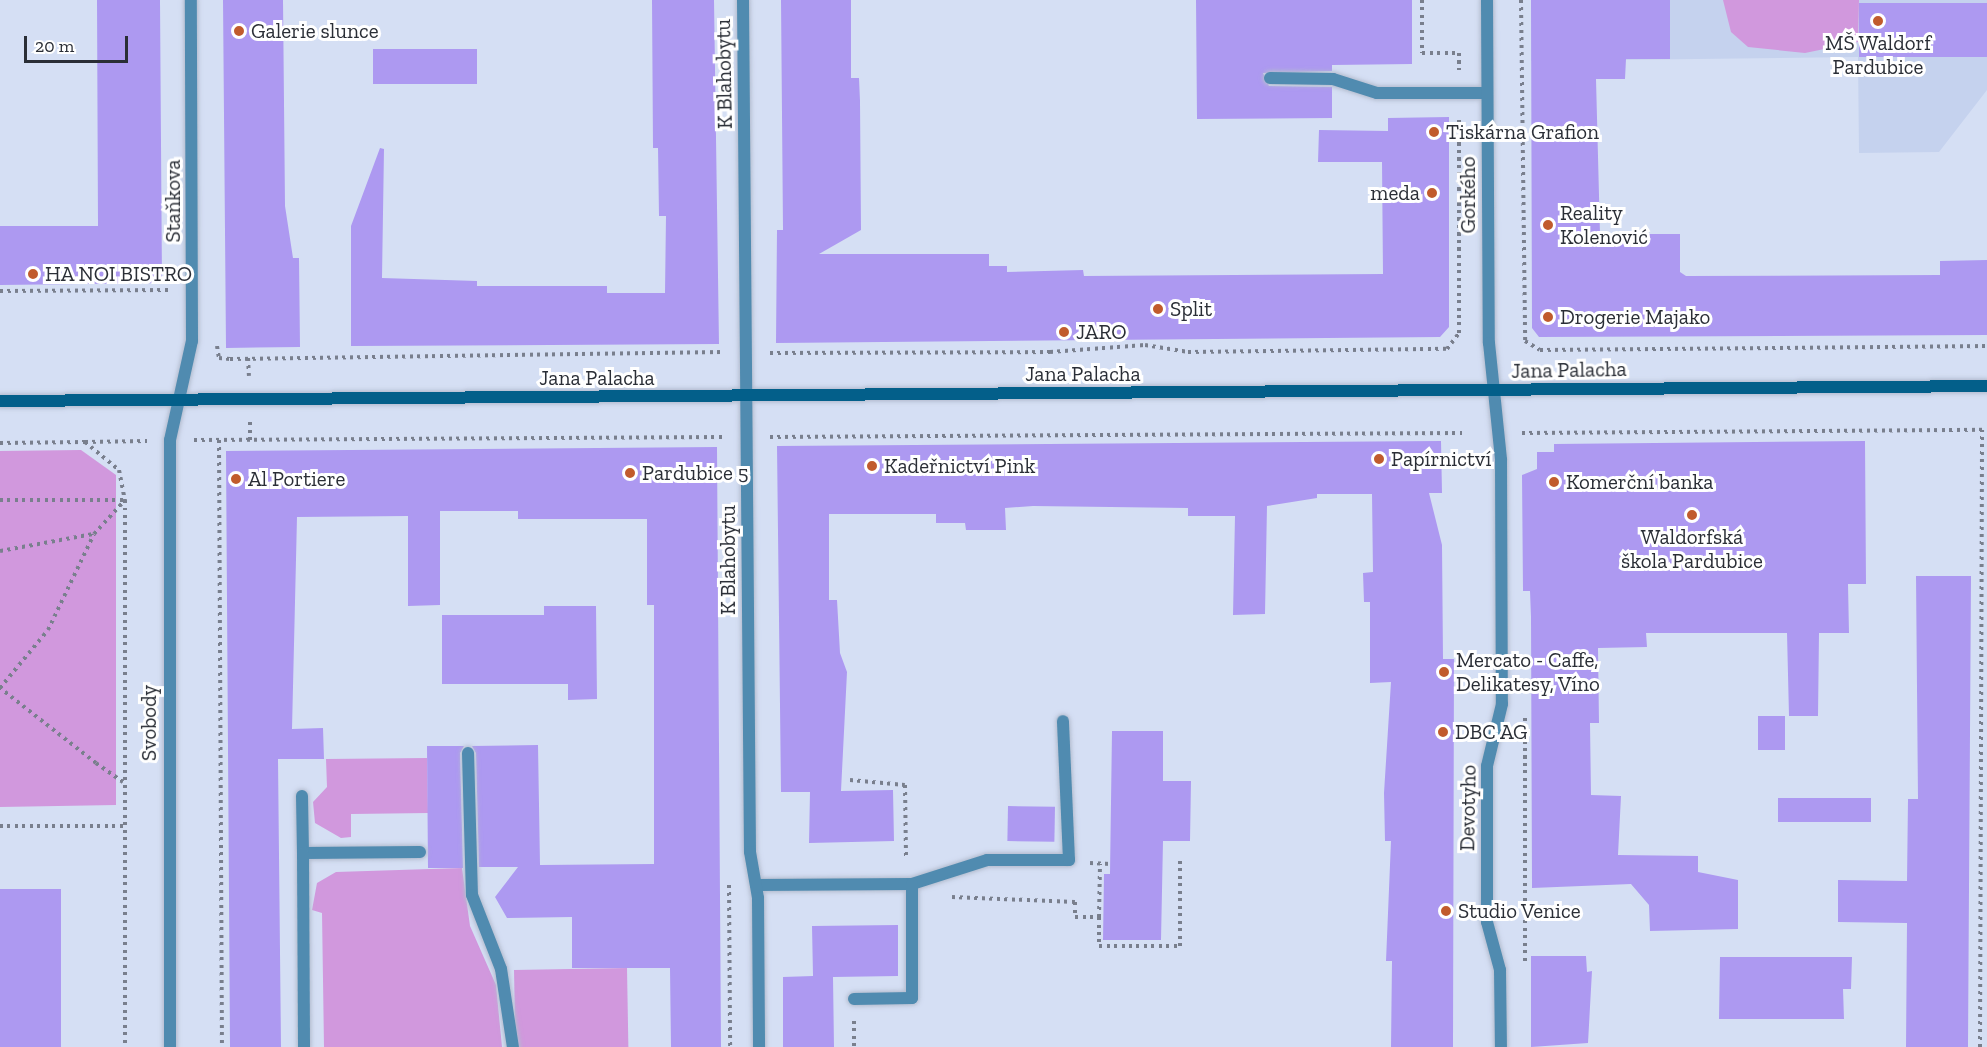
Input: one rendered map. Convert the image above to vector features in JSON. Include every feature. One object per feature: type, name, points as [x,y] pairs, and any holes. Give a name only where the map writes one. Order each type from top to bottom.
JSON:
[{"type":"main road","name":"Jana Palacha","points":[[0,401],[1987,386]]},
{"type":"street","name":"Staňkova","points":[[179,400],[192,340],[191,0]]},
{"type":"street","name":"K Blahobytu","points":[[743,0],[750,852],[756,885],[759,1047]]},
{"type":"street","name":"Gorkého","points":[[1487,0],[1493,390]]},
{"type":"street","points":[[1270,78],[1333,79],[1377,93],[1487,93]]},
{"type":"street","name":"Devotyho","points":[[1493,390],[1501,460],[1502,704],[1487,766],[1487,922],[1500,970],[1502,1047]]},
{"type":"street","name":"Svobody","points":[[170,1047],[170,440],[179,400]]},
{"type":"street","points":[[756,885],[909,884],[987,860],[1069,860],[1063,721]]},
{"type":"street","points":[[468,753],[472,895],[501,969],[513,1047]]},
{"type":"street","points":[[303,796],[304,1047]]},
{"type":"street","points":[[303,853],[420,852]]},
{"type":"street","points":[[854,999],[912,998],[909,884]]},
{"type":"path","points":[[770,354],[1050,352],[1134,345],[1188,352],[1447,349],[1459,333],[1459,53],[1422,53],[1422,0]]},
{"type":"path","points":[[1521,0],[1525,341],[1540,350],[1987,346]]},
{"type":"path","points":[[0,291],[169,290]]},
{"type":"path","points":[[217,335],[219,358],[230,359],[723,352]]},
{"type":"path","points":[[1520,442],[1521,433],[1985,430],[1980,1047]]},
{"type":"path","points":[[0,443],[170,440],[1462,433]]},
{"type":"path","points":[[219,440],[222,1047]]},
{"type":"path","points":[[85,442],[119,470],[125,500],[123,826],[125,1047]]},
{"type":"path","points":[[0,500],[125,500]]},
{"type":"path","points":[[124,782],[0,688],[48,630],[94,534],[125,500]]},
{"type":"path","points":[[0,551],[94,534]]},
{"type":"path","points":[[1525,706],[1525,976]]},
{"type":"path","points":[[850,780],[905,785],[909,884],[969,900],[1075,902],[1075,917],[1099,917]]},
{"type":"path","points":[[0,826],[123,826]]},
{"type":"path","points":[[1100,864],[1099,946],[1180,946],[1180,857]]},
{"type":"shaded area","points":[[1531,0],[1987,0],[1987,90],[1939,152],[1859,153],[1858,57],[1531,61]]},
{"type":"shaded area","points":[[1723,0],[1859,0],[1858,42],[1805,53],[1748,47],[1731,32]]},
{"type":"shaded area","points":[[81,450],[116,475],[116,805],[0,807],[0,451]]},
{"type":"shaded area","points":[[427,758],[428,813],[351,814],[351,837],[341,838],[315,823],[313,802],[327,787],[326,759]]},
{"type":"shaded area","points":[[462,868],[470,926],[496,985],[502,1047],[324,1047],[322,913],[312,910],[317,883],[336,872]]},
{"type":"shaded area","points":[[627,968],[628,1047],[515,1047],[514,970]]},
{"type":"building","points":[[97,0],[160,0],[162,283],[0,285],[0,226],[98,226]]},
{"type":"building","points":[[223,0],[283,0],[285,206],[293,258],[299,258],[300,347],[226,348]]},
{"type":"building","points":[[652,0],[714,0],[719,344],[351,346],[351,226],[380,148],[384,149],[382,278],[477,281],[477,286],[607,286],[607,293],[665,293],[666,216],[659,216],[658,148],[653,148]]},
{"type":"building","points":[[781,0],[851,0],[851,78],[859,78],[860,101],[861,230],[819,254],[989,254],[989,266],[1007,266],[1007,272],[1083,270],[1084,276],[1383,274],[1382,162],[1318,162],[1319,130],[1388,131],[1388,118],[1449,117],[1449,327],[1440,337],[776,343],[777,230],[783,230]]},
{"type":"building","points":[[1196,0],[1412,0],[1412,64],[1332,65],[1332,71],[1263,73],[1269,86],[1332,87],[1332,118],[1197,119]]},
{"type":"building","points":[[1531,0],[1670,0],[1670,59],[1626,59],[1625,79],[1596,79],[1600,234],[1680,234],[1680,272],[1686,276],[1940,275],[1940,261],[1987,260],[1987,335],[1539,337],[1532,328]]},
{"type":"building","points":[[1859,3],[1987,3],[1987,57],[1859,57]]},
{"type":"building","points":[[373,49],[477,49],[477,84],[373,84]]},
{"type":"building","points":[[1441,441],[1442,493],[1429,493],[1442,545],[1443,659],[1454,659],[1453,1047],[1391,1047],[1392,961],[1386,961],[1391,841],[1385,841],[1384,793],[1391,682],[1370,683],[1370,602],[1364,602],[1363,573],[1373,572],[1372,494],[1317,494],[1317,498],[1267,506],[1265,614],[1233,615],[1235,516],[1188,516],[1188,508],[1033,506],[1005,508],[1006,530],[966,530],[965,523],[936,523],[936,514],[829,514],[829,600],[837,600],[840,653],[847,672],[841,791],[893,790],[894,841],[809,843],[810,792],[781,792],[777,446]]},
{"type":"building","points":[[1865,441],[1866,584],[1848,584],[1849,633],[1819,633],[1818,716],[1789,716],[1787,633],[1646,633],[1647,647],[1598,648],[1599,723],[1590,723],[1591,795],[1621,796],[1618,855],[1698,856],[1698,872],[1738,880],[1738,929],[1650,931],[1649,905],[1631,884],[1532,888],[1531,617],[1530,591],[1523,591],[1522,475],[1537,469],[1537,452],[1554,452],[1554,444]]},
{"type":"building","points":[[717,447],[721,1047],[671,1047],[670,968],[572,968],[572,917],[507,918],[495,897],[518,867],[479,867],[476,753],[472,746],[538,745],[540,865],[654,864],[654,605],[647,605],[647,519],[518,519],[518,511],[440,511],[440,605],[408,606],[408,516],[297,517],[292,729],[323,728],[324,759],[278,759],[281,1047],[230,1047],[226,451]]},
{"type":"building","points":[[1916,576],[1971,576],[1968,1047],[1906,1047],[1907,923],[1838,922],[1838,880],[1907,881],[1908,799],[1918,799]]},
{"type":"building","points":[[544,606],[596,606],[597,699],[568,700],[568,684],[442,684],[442,615],[544,615]]},
{"type":"building","points":[[1758,716],[1785,716],[1785,750],[1758,750]]},
{"type":"building","points":[[1112,731],[1163,731],[1163,781],[1191,781],[1190,841],[1163,841],[1161,940],[1103,940],[1104,874],[1110,874]]},
{"type":"building","points":[[427,746],[464,746],[460,753],[463,868],[428,868]]},
{"type":"building","points":[[1778,798],[1871,798],[1871,822],[1778,822]]},
{"type":"building","points":[[1008,806],[1055,807],[1054,842],[1007,841]]},
{"type":"building","points":[[0,889],[61,889],[61,1047],[0,1047]]},
{"type":"building","points":[[898,925],[898,976],[833,977],[834,1047],[783,1047],[783,977],[813,976],[812,926]]},
{"type":"building","points":[[1531,956],[1586,956],[1587,972],[1592,971],[1588,1043],[1531,1047]]},
{"type":"building","points":[[1720,957],[1852,957],[1851,989],[1843,989],[1844,1019],[1719,1019]]},
{"type":"place","name":"MŠ Waldorf Pardubice","points":[[1878,21]]},
{"type":"place","name":"Galerie slunce","points":[[239,31]]},
{"type":"place","name":"Tiskárna Grafion","points":[[1434,132]]},
{"type":"place","name":"meda","points":[[1432,193]]},
{"type":"place","name":"Reality Kolenović","points":[[1548,225]]},
{"type":"place","name":"HA NOI BISTRO","points":[[33,274]]},
{"type":"place","name":"Split","points":[[1158,309]]},
{"type":"place","name":"Drogerie Majako","points":[[1548,317]]},
{"type":"place","name":"JARO","points":[[1064,332]]},
{"type":"place","name":"Papírnictví","points":[[1379,459]]},
{"type":"place","name":"Kadeřnictví Pink","points":[[872,466]]},
{"type":"place","name":"Pardubice 5","points":[[630,473]]},
{"type":"place","name":"Al Portiere","points":[[236,479]]},
{"type":"place","name":"Komerční banka","points":[[1554,482]]},
{"type":"place","name":"Waldorfská škola Pardubice","points":[[1692,515]]},
{"type":"place","name":"Mercato - Caffe, Delikatesy, Víno","points":[[1444,672]]},
{"type":"place","name":"DBC AG","points":[[1443,732]]},
{"type":"place","name":"Studio Venice","points":[[1446,911]]}]
